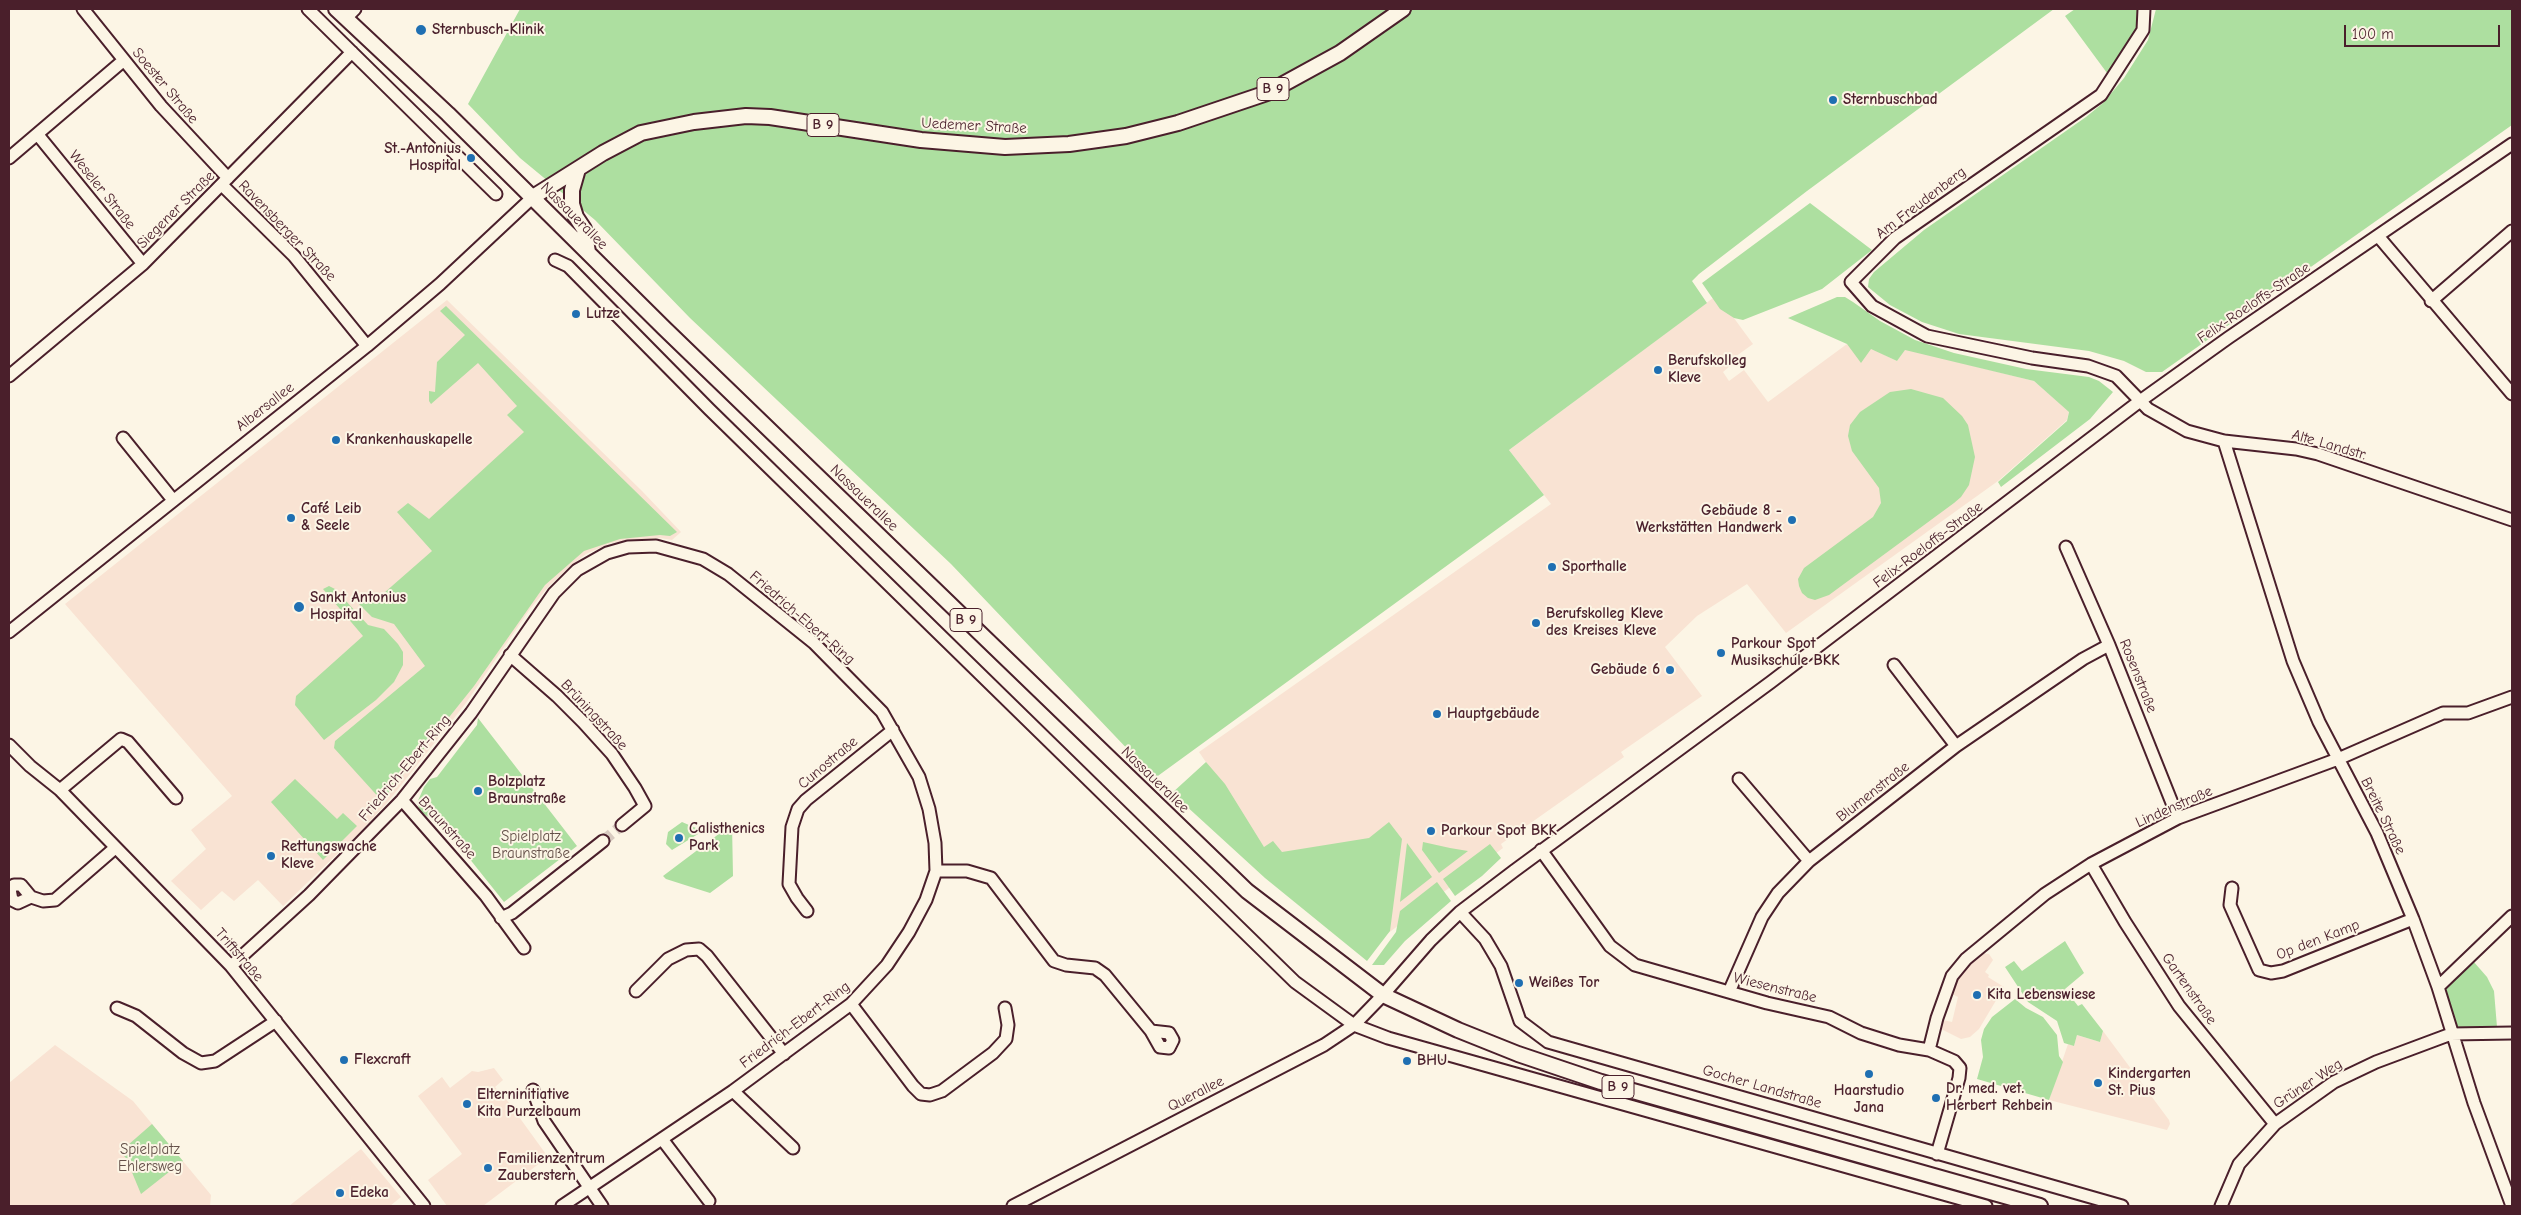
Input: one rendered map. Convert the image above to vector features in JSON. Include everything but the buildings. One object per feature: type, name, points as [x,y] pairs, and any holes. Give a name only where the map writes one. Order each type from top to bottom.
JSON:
[{"type":"main road","name":"Uedemer Straße","points":[[533,197],[628,138],[641,133],[694,122],[746,116],[770,116],[921,140],[1005,147],[1069,144],[1126,136],[1178,123],[1266,92],[1340,53],[1404,9]]},
{"type":"main road","name":"Nassauerallee","points":[[346,12],[588,252],[1247,890],[1383,995]]},
{"type":"main road","points":[[578,169],[572,190],[572,204],[576,217],[584,229],[588,252]]},
{"type":"main road","name":"B 9","points":[[1383,995],[1458,1030],[1518,1054],[1600,1082],[2040,1206]]},
{"type":"street","name":"Soester Straße","points":[[83,9],[225,182]]},
{"type":"street","points":[[308,9],[496,194]]},
{"type":"street","name":"Am Freudenberg","points":[[2140,401],[2116,376],[2088,366],[2032,358],[1927,336],[1872,306],[1851,282],[1895,238],[2100,95],[2143,30],[2144,9]]},
{"type":"street","name":"Siegener Straße","points":[[9,376],[144,264],[352,52]]},
{"type":"street","points":[[9,158],[124,60]]},
{"type":"street","name":"Weseler Straße","points":[[38,135],[144,264]]},
{"type":"street","name":"Felix-Roeloffs-Straße","points":[[1383,995],[1431,940],[1460,912],[1541,850],[1771,682],[2140,401],[2228,338],[2512,144]]},
{"type":"street","name":"Ravensberger Straße","points":[[225,182],[294,256],[368,346]]},
{"type":"street","name":"Albersallee","points":[[9,632],[368,346],[440,284],[533,197]]},
{"type":"street","points":[[2431,301],[2512,231]]},
{"type":"street","points":[[2378,236],[2431,301],[2510,387]]},
{"type":"street","points":[[555,260],[568,266],[709,409],[1295,982],[1354,1025],[1388,1038],[1986,1206]]},
{"type":"street","name":"Alte Landstr.","points":[[2140,401],[2177,427],[2224,441],[2272,446],[2318,454],[2512,520]]},
{"type":"street","points":[[124,438],[173,500]]},
{"type":"street","name":"Breite Straße","points":[[2224,441],[2292,661],[2338,759],[2377,833],[2413,919],[2438,987],[2451,1034],[2512,1206]]},
{"type":"street","name":"Friedrich-Ebert-Ring","points":[[230,966],[315,890],[402,800],[471,714],[554,593],[578,570],[607,553],[628,547],[663,548],[703,559],[728,574],[814,643],[863,691],[893,730],[918,777],[929,809],[935,843],[936,871],[926,900],[909,932],[887,965],[851,1004],[733,1091],[592,1188],[562,1206]]},
{"type":"street","name":"Rosenstraße","points":[[2066,547],[2109,645],[2178,818]]},
{"type":"street","name":"Blumenstraße","points":[[1730,992],[1762,917],[1778,893],[1809,861],[1956,746],[2083,659],[2109,645]]},
{"type":"street","name":"Brüningstraße","points":[[510,655],[557,696],[583,722],[612,754],[626,775],[645,806],[622,825]]},
{"type":"street","points":[[1894,665],[1956,746]]},
{"type":"street","name":"Lindenstraße","points":[[1929,1050],[1937,1018],[1952,976],[1966,959],[2045,894],[2091,864],[2178,818],[2338,759],[2443,713],[2468,713],[2512,697]]},
{"type":"street","name":"Cunostraße","points":[[807,911],[789,884],[792,827],[798,809],[806,800],[893,730]]},
{"type":"street","points":[[60,790],[121,739],[128,742],[176,798]]},
{"type":"street","name":"Triftstraße","points":[[9,745],[30,766],[60,790],[115,848],[192,924],[230,966],[424,1206]]},
{"type":"street","points":[[1739,779],[1809,861]]},
{"type":"street","name":"Braunstraße","points":[[402,800],[482,890],[524,948]]},
{"type":"street","points":[[501,918],[512,913],[603,840]]},
{"type":"street","points":[[31,897],[43,901],[55,900],[115,848]]},
{"type":"street","name":"Wiesenstraße","points":[[1541,850],[1610,946],[1635,965],[1768,1004],[1829,1017],[1861,1032],[1899,1045],[1929,1050],[1954,1061],[1960,1068],[1938,1154]]},
{"type":"street","name":"Gartenstraße","points":[[2091,864],[2125,922],[2179,1006],[2275,1124]]},
{"type":"street","points":[[936,871],[966,871],[991,878],[1054,961],[1066,965],[1095,968],[1106,975],[1151,1031]]},
{"type":"street","name":"Op den Kamp","points":[[2232,888],[2230,905],[2259,970],[2271,973],[2283,971],[2413,919]]},
{"type":"street","name":"Gocher Landstraße","points":[[1460,912],[1485,939],[1501,966],[1520,1021],[1548,1042],[2122,1206]]},
{"type":"street","points":[[2438,987],[2512,916]]},
{"type":"street","points":[[636,991],[668,959],[686,950],[699,949],[708,956],[784,1054]]},
{"type":"street","name":"Querallee","points":[[1013,1206],[1324,1046],[1354,1025],[1383,995]]},
{"type":"street","points":[[851,1004],[913,1086],[921,1094],[930,1096],[942,1091],[993,1053],[1006,1039],[1008,1025],[1006,1008]]},
{"type":"street","points":[[117,1008],[136,1016],[183,1053],[201,1063],[215,1061],[276,1021]]},
{"type":"street","name":"Grüner Weg","points":[[2220,1206],[2239,1164],[2275,1124],[2334,1082],[2376,1062],[2451,1034],[2512,1033]]},
{"type":"street","points":[[533,1090],[544,1121],[592,1188],[602,1206]]},
{"type":"street","points":[[733,1091],[793,1148]]},
{"type":"street","points":[[662,1139],[709,1201]]},
{"type":"shaded area","name":"Berufskolleg Kleve des Kreises Kleve","points":[[1717,295],[1753,344],[1728,362],[1730,366],[1723,372],[1729,381],[1744,370],[1768,402],[1847,344],[1871,348],[1897,361],[1905,349],[2034,381],[2069,411],[2067,420],[1998,481],[1786,633],[1747,584],[1697,616],[1665,647],[1702,696],[1621,752],[1624,757],[1501,844],[1503,848],[1364,951],[1263,846],[1199,752],[1551,504],[1509,450]]},
{"type":"shaded area","name":"Sankt Antonius Hospital","points":[[447,300],[642,491],[681,532],[672,540],[660,538],[611,543],[586,554],[568,568],[549,586],[530,609],[466,703],[387,803],[358,834],[283,906],[258,880],[234,901],[222,891],[201,910],[171,881],[206,849],[191,830],[232,796],[65,604]]},
{"type":"shaded area","name":"Kita Lebenswiese","points":[[1980,953],[1989,954],[1993,960],[1985,972],[1989,975],[1988,977],[2004,987],[1979,1029],[1970,1037],[1961,1039],[1941,1029],[1943,1020],[1952,1022],[1958,997],[1952,994],[1958,979]]},
{"type":"shaded area","name":"Kindergarten St. Pius","points":[[2103,1031],[2169,1120],[2170,1124],[2167,1130],[2049,1100],[2068,1044],[2074,1046],[2077,1035],[2100,1042]]},
{"type":"shaded area","points":[[55,1045],[133,1101],[211,1195],[210,1206],[9,1206],[9,1083]]},
{"type":"shaded area","points":[[494,1068],[503,1080],[495,1087],[501,1092],[548,1157],[483,1206],[447,1206],[428,1180],[462,1154],[418,1096],[442,1077],[450,1088],[472,1071],[478,1072]]},
{"type":"shaded area","points":[[361,1149],[401,1197],[390,1206],[289,1206]]},
{"type":"green space","points":[[520,9],[2054,9],[1807,191],[1699,274],[1692,281],[1707,303],[1509,450],[1544,495],[1155,778],[951,564],[690,318],[595,220],[520,158],[468,104]]},
{"type":"green space","points":[[2075,9],[2139,9],[2139,19],[2133,36],[2107,73],[2065,16]]},
{"type":"green space","points":[[2156,9],[2512,9],[2512,125],[2162,372],[2146,372],[2124,361],[2089,351],[1959,334],[1922,322],[1890,305],[1868,287],[1869,279],[1874,272],[1924,230],[2086,117],[2103,103],[2124,78],[2148,40]]},
{"type":"green space","points":[[1810,203],[1872,250],[1822,289],[1743,320],[1734,318],[1720,309],[1702,283]]},
{"type":"green space","points":[[1837,297],[1845,297],[1880,321],[1915,340],[1954,353],[2026,369],[2089,377],[2099,381],[2113,392],[2090,419],[2001,487],[1998,482],[2067,421],[2069,412],[2034,381],[1905,350],[1897,361],[1871,349],[1861,363],[1847,344],[1788,318]]},
{"type":"green space","points":[[446,306],[677,532],[670,536],[660,535],[620,539],[584,551],[545,585],[474,686],[382,801],[334,748],[335,741],[425,666],[394,624],[372,617],[358,603],[369,595],[376,600],[432,551],[397,512],[408,503],[429,519],[524,432],[507,415],[517,406],[478,363],[431,404],[429,401],[429,391],[435,392],[437,362],[465,335],[440,311]]},
{"type":"green space","points":[[1911,389],[1943,398],[1962,416],[1968,425],[1975,457],[1969,485],[1961,497],[1954,503],[1829,595],[1815,600],[1808,598],[1802,593],[1798,579],[1804,568],[1873,517],[1881,503],[1879,488],[1852,451],[1848,436],[1850,425],[1860,412],[1890,392]]},
{"type":"green space","points":[[329,586],[335,589],[368,625],[384,629],[403,652],[403,665],[394,682],[376,700],[324,740],[295,705],[296,696],[363,636],[323,589]]},
{"type":"green space","name":"Bolzplatz Braunstraße","points":[[478,718],[577,846],[504,902],[453,838],[421,812],[417,803],[424,787],[430,779],[437,777],[477,725]]},
{"type":"green space","points":[[1206,762],[1225,784],[1264,847],[1273,841],[1282,852],[1369,838],[1389,822],[1402,839],[1390,931],[1367,961],[1265,878],[1172,793]]},
{"type":"green space","points":[[295,779],[337,819],[343,813],[357,826],[323,860],[271,802]]},
{"type":"green space","name":"Calisthenics Park","points":[[682,822],[703,831],[672,850],[666,844],[668,832]]},
{"type":"green space","points":[[732,824],[733,876],[710,893],[666,879],[663,876]]},
{"type":"green space","points":[[1423,842],[1468,851],[1439,873],[1422,850]]},
{"type":"green space","points":[[1407,843],[1432,877],[1400,902]]},
{"type":"green space","points":[[1490,844],[1501,858],[1482,876],[1455,896],[1443,879]]},
{"type":"green space","points":[[1437,882],[1451,901],[1405,941],[1384,965],[1372,965],[1396,932],[1400,911]]},
{"type":"green space","points":[[2065,941],[2084,973],[2065,989],[2078,1006],[2082,1004],[2103,1031],[2100,1042],[2077,1035],[2074,1046],[2064,1043],[2057,1021],[2028,1002],[2005,967],[2014,961],[2022,971]]},
{"type":"green space","points":[[2473,961],[2487,977],[2494,991],[2497,1027],[2456,1030],[2443,990]]},
{"type":"green space","points":[[2015,999],[2026,1008],[2043,1017],[2057,1035],[2059,1056],[2063,1062],[2049,1100],[1977,1079],[1983,1057],[1981,1040],[1984,1029],[1992,1017]]},
{"type":"green space","name":"Spielplatz Ehlersweg","points":[[152,1124],[183,1161],[141,1194],[126,1158],[120,1152]]},
{"type":"tunnel","points":[[603,841],[622,825]]},
{"type":"place","name":"Sternbusch-Klinik","points":[[421,30]]},
{"type":"place","name":"Sternbuschbad","points":[[1833,100]]},
{"type":"place","name":"St.-Antonius Hospital","points":[[471,158]]},
{"type":"place","name":"Lutze","points":[[576,314]]},
{"type":"place","name":"Berufskolleg Kleve","points":[[1658,370]]},
{"type":"place","name":"Krankenhauskapelle","points":[[336,440]]},
{"type":"place","name":"Café Leib & Seele","points":[[291,518]]},
{"type":"place","name":"Gebäude 8 - Werkstätten Handwerk","points":[[1792,520]]},
{"type":"place","name":"Sporthalle","points":[[1552,567]]},
{"type":"place","name":"Sankt Antonius Hospital","points":[[299,607]]},
{"type":"place","name":"Berufskolleg Kleve des Kreises Kleve","points":[[1536,623]]},
{"type":"place","name":"Parkour Spot Musikschule BKK","points":[[1721,653]]},
{"type":"place","name":"Gebäude 6","points":[[1670,670]]},
{"type":"place","name":"Hauptgebäude","points":[[1437,714]]},
{"type":"place","name":"Bolzplatz Braunstraße","points":[[478,791]]},
{"type":"place","name":"Parkour Spot BKK","points":[[1431,831]]},
{"type":"place","name":"Calisthenics Park","points":[[679,838]]},
{"type":"place","name":"Rettungswache Kleve","points":[[271,856]]},
{"type":"place","name":"Weißes Tor","points":[[1519,983]]},
{"type":"place","name":"Kita Lebenswiese","points":[[1977,995]]},
{"type":"place","name":"Flexcraft","points":[[344,1060]]},
{"type":"place","name":"BHU","points":[[1407,1061]]},
{"type":"place","name":"Haarstudio Jana","points":[[1869,1074]]},
{"type":"place","name":"Kindergarten St. Pius","points":[[2098,1083]]},
{"type":"place","name":"Dr. med. vet. Herbert Rehbein","points":[[1936,1098]]},
{"type":"place","name":"Elterninitiative Kita Purzelbaum","points":[[467,1104]]},
{"type":"place","name":"Familienzentrum Zauberstern","points":[[488,1168]]},
{"type":"place","name":"Edeka","points":[[340,1193]]},
{"type":"park label","name":"Spielplatz Braunstraße","points":[[531,846]]}]
